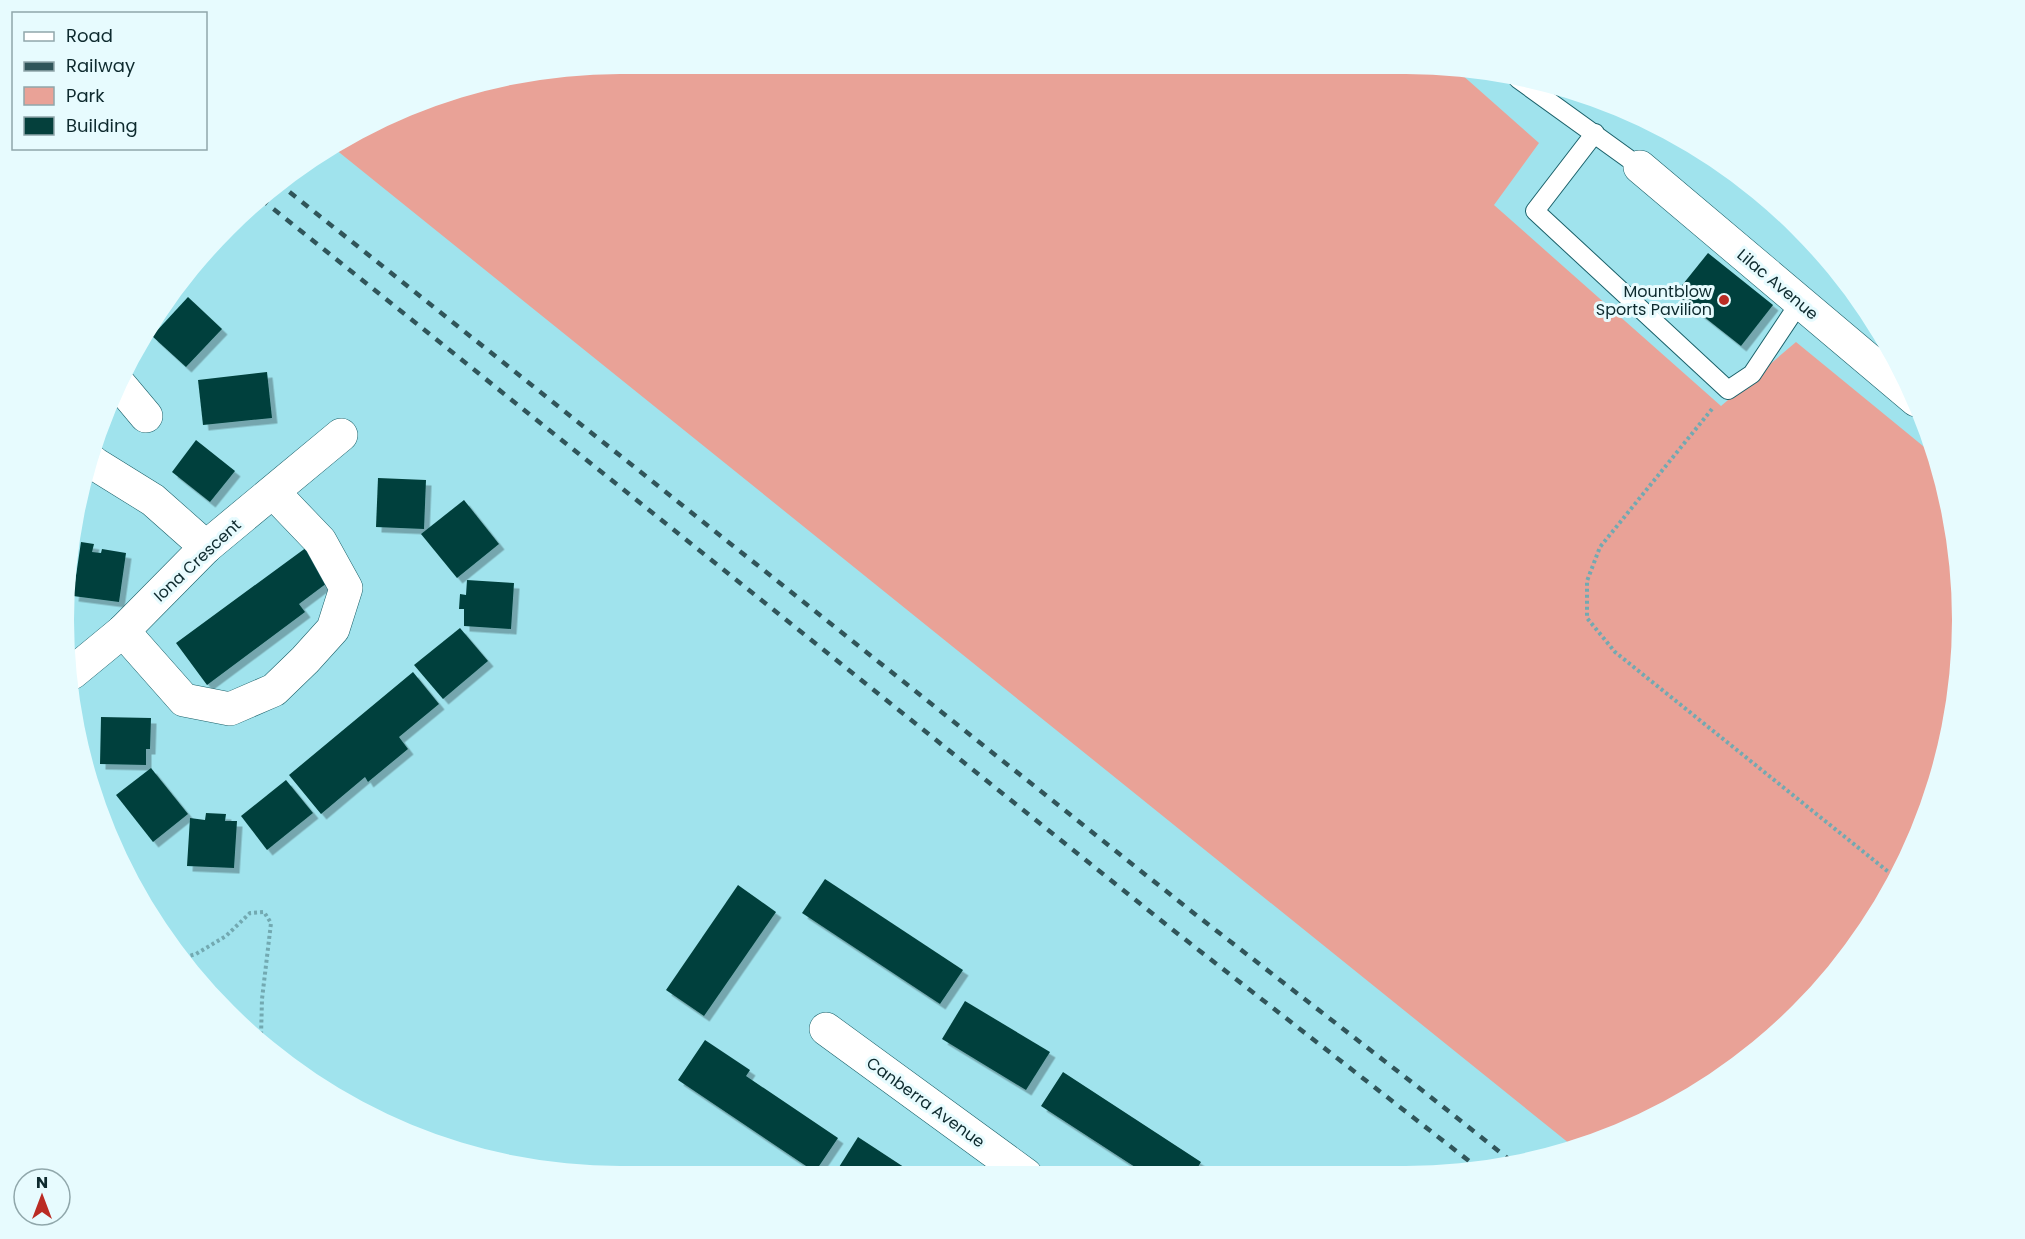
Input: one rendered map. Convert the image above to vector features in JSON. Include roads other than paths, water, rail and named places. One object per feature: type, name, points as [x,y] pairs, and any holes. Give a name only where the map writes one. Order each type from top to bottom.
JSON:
[{"type":"street","name":"Lilac Avenue","points":[[1640,167],[1898,385]]},
{"type":"street","points":[[124,390],[146,416]]},
{"type":"street","name":"Iona Crescent","points":[[76,670],[123,631],[206,547],[274,493],[341,435]]},
{"type":"street","points":[[96,465],[153,500],[206,547]]},
{"type":"street","points":[[123,631],[184,700],[230,709],[274,690],[333,629],[346,588],[320,541],[274,493]]},
{"type":"street","name":"Canberra Avenue","points":[[826,1029],[1014,1166]]},
{"type":"lane","points":[[1531,88],[1640,167]]},
{"type":"lane","points":[[1595,133],[1535,211],[1728,390],[1752,374],[1800,302]]},
{"type":"railway","points":[[285,188],[1191,911],[1505,1156]]},
{"type":"railway","points":[[266,203],[1173,930],[1470,1162]]},
{"type":"place","name":"Mountblow Sports Pavilion","points":[[1724,300]]}]
